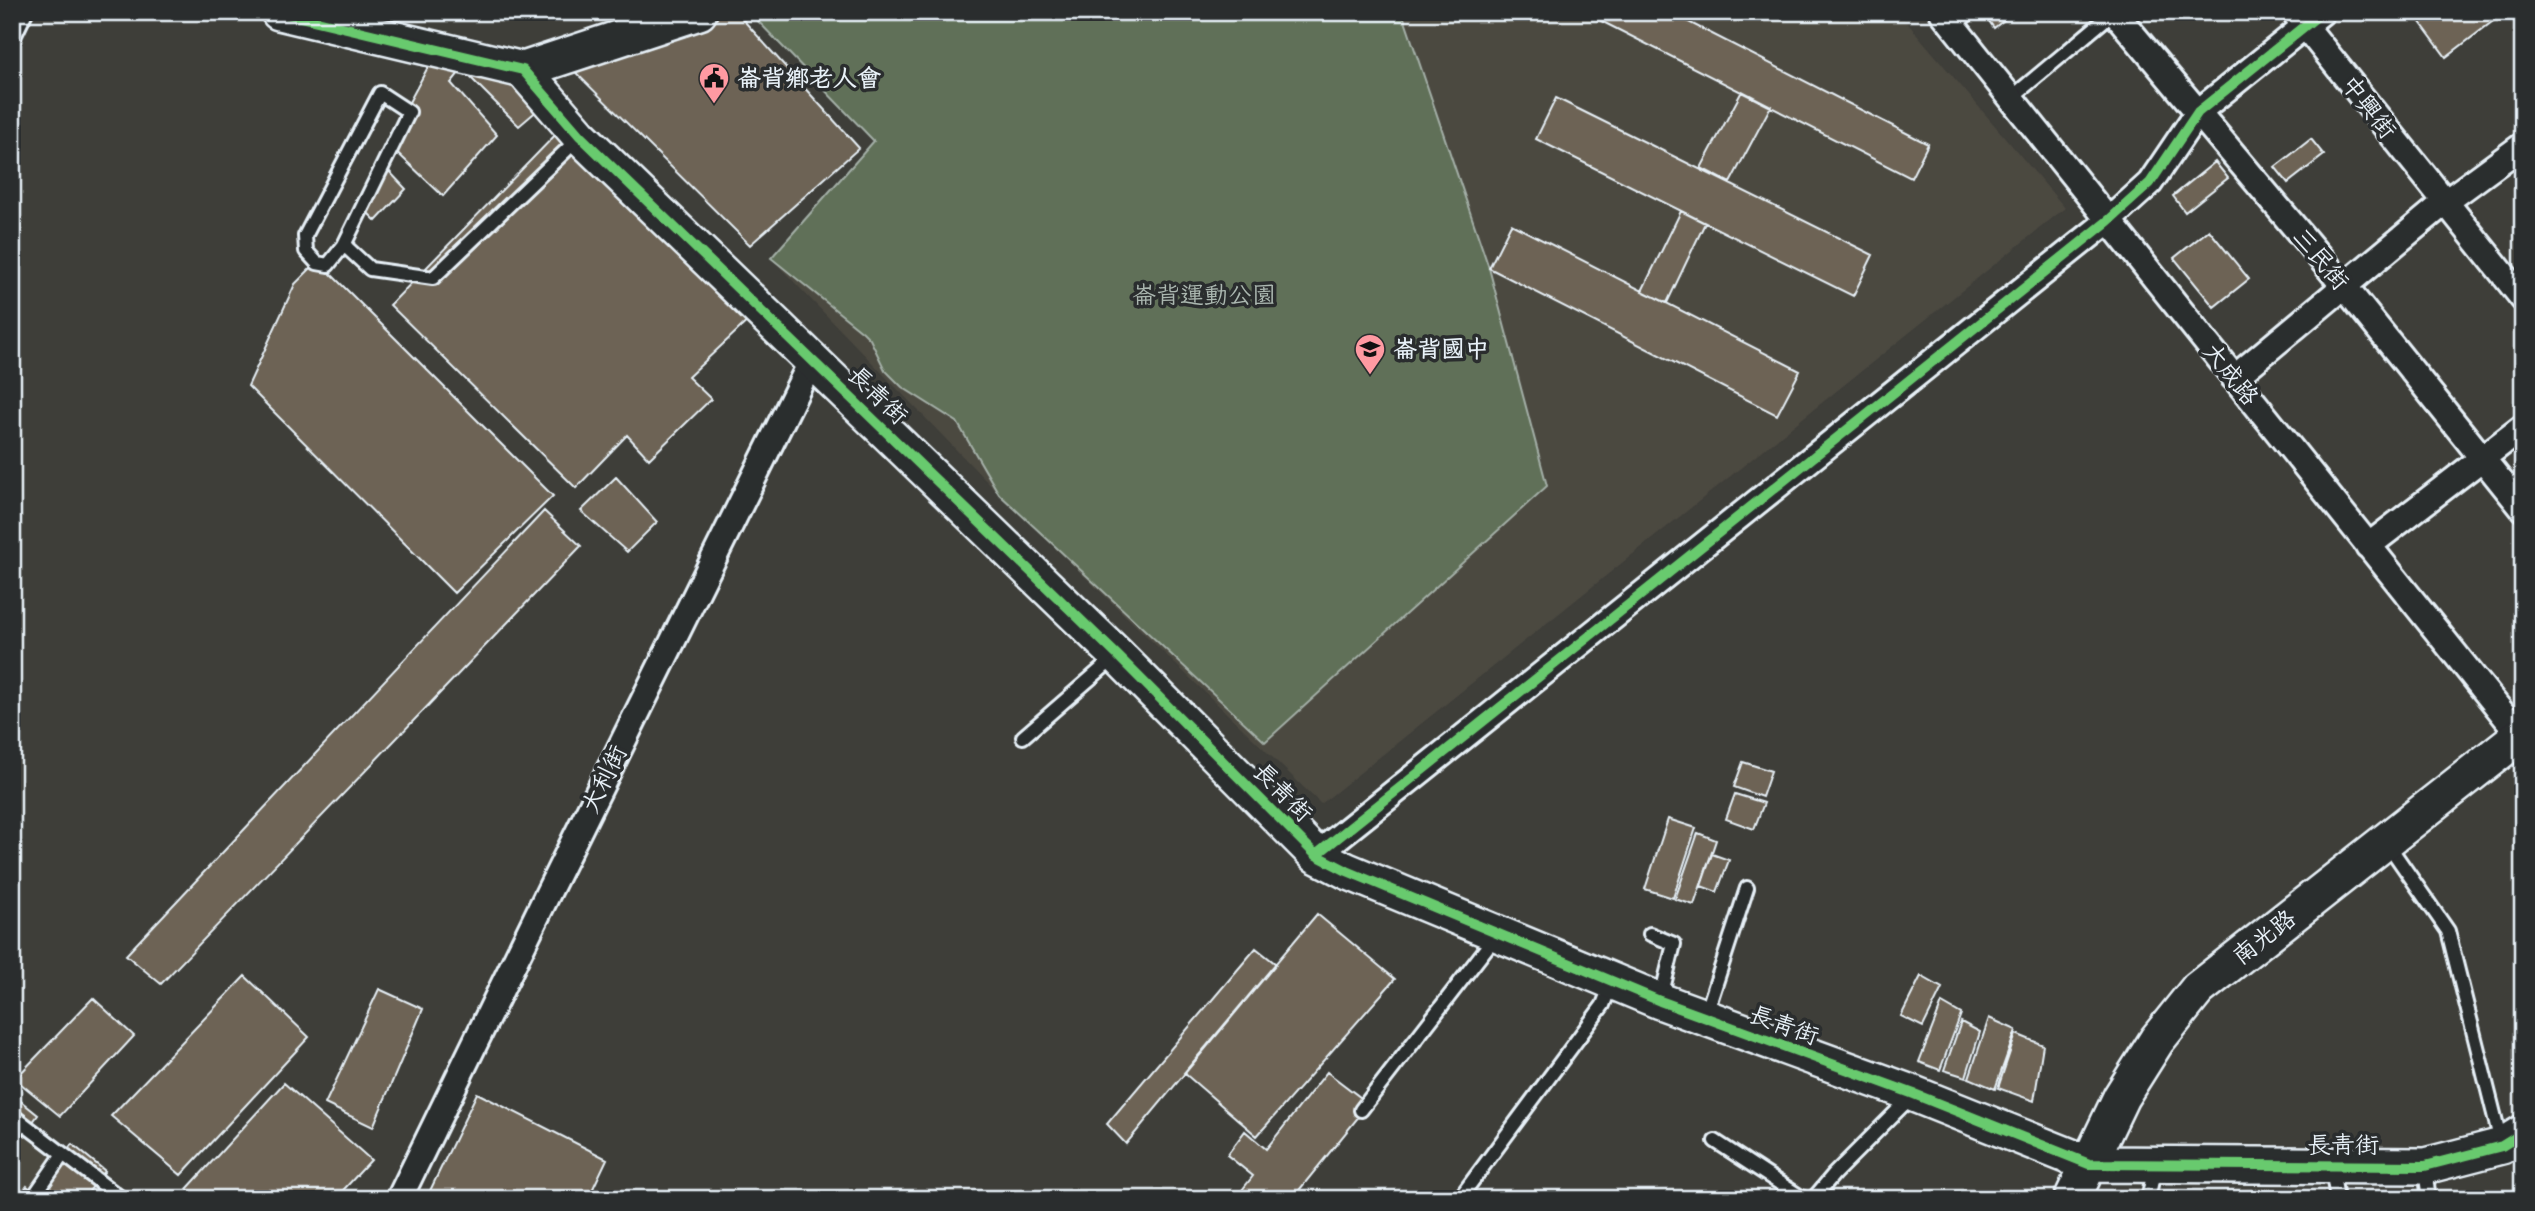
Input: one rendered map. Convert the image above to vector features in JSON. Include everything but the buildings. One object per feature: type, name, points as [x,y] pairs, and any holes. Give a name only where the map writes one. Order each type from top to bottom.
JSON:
[{"type":"street","points":[[279,12],[523,70],[699,12]]},
{"type":"street","name":"三民街","points":[[2114,12],[2344,286],[2523,509]]},
{"type":"street","name":"大成路","points":[[1955,17],[2011,99],[2521,734]]},
{"type":"street","points":[[1316,855],[2108,221],[2150,183],[2198,112],[2307,17]]},
{"type":"street","name":"中興街","points":[[2307,17],[2444,202]]},
{"type":"street","name":"長青街","points":[[523,70],[580,136],[1117,655],[1316,855],[1347,871],[1660,1001],[1914,1094],[2089,1164],[2152,1182],[2427,1182],[2513,1139]]},
{"type":"street","points":[[2234,378],[2444,202],[2523,145]]},
{"type":"street","points":[[2444,202],[2523,299]]},
{"type":"street","name":"大利街","points":[[399,1199],[812,360]]},
{"type":"street","points":[[2368,546],[2523,427]]},
{"type":"street","name":"南光路","points":[[2072,1199],[2121,1097],[2157,1040],[2197,989],[2521,734]]},
{"type":"lane","points":[[12,41],[26,12]]},
{"type":"lane","points":[[2011,99],[2114,12]]},
{"type":"lane","points":[[380,93],[409,111],[344,245],[328,265],[317,263],[306,251],[305,236],[380,93]]},
{"type":"lane","points":[[344,245],[370,269],[433,278],[580,136]]},
{"type":"lane","points":[[1023,737],[1117,655]]},
{"type":"lane","points":[[2386,842],[2448,931],[2513,1139]]},
{"type":"lane","points":[[1705,1018],[1747,888]]},
{"type":"lane","points":[[1361,1110],[1498,934]]},
{"type":"lane","points":[[1650,934],[1674,944],[1660,1001]]},
{"type":"lane","points":[[1459,1199],[1603,1005],[1613,981]]},
{"type":"lane","points":[[1814,1199],[1834,1174],[1914,1094]]},
{"type":"lane","points":[[12,1115],[122,1199]]},
{"type":"lane","points":[[1716,1140],[1804,1199]]},
{"type":"lane","points":[[32,1199],[63,1154]]},
{"type":"shaded area","name":"崙背國中","points":[[1074,12],[1898,12],[2065,208],[1321,804],[999,494],[771,258],[881,177]]},
{"type":"shaded area","points":[[12,1124],[109,1199],[12,1199]]},
{"type":"green space","name":"崙背運動公園","points":[[765,12],[1402,12],[1489,268],[1547,486],[1265,742],[999,494],[957,422],[902,387],[885,370],[870,339],[863,332],[771,258],[874,141],[753,16]]},
{"type":"cycle path","points":[[279,12],[523,70],[580,136],[1117,655],[1316,855],[1347,871],[1660,1001],[1914,1094],[2089,1164],[2425,1166],[2502,1146],[2523,1133]]},
{"type":"cycle path","points":[[1316,855],[2108,221],[2150,183],[2198,112],[2322,12]]},
{"type":"place","name":"崙背鄉老人會","points":[[714,105]]},
{"type":"place","name":"崙背國中","points":[[1370,376]]}]
